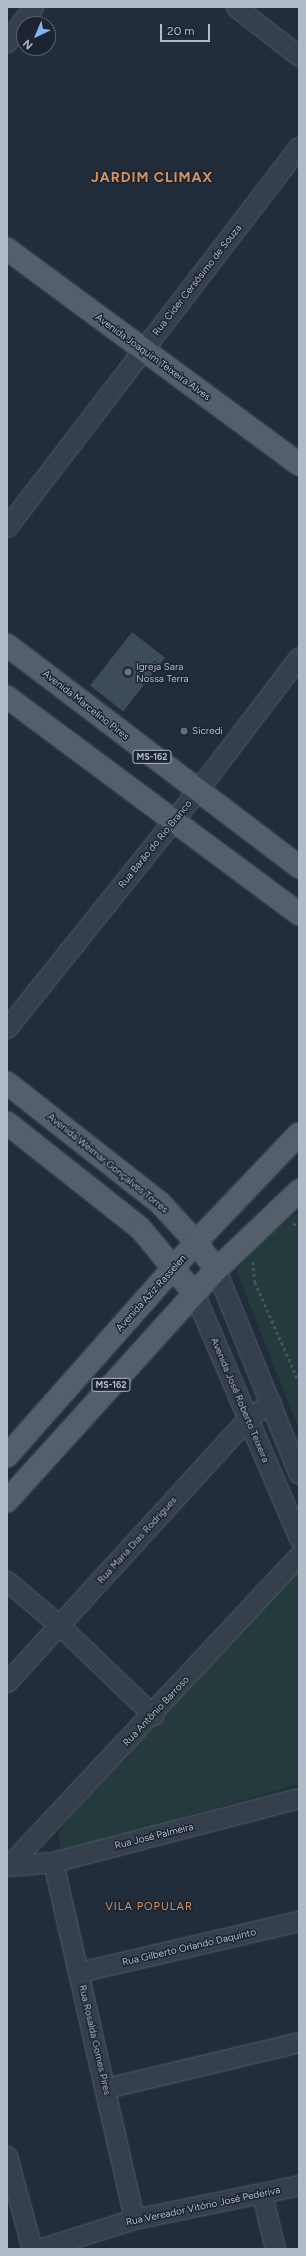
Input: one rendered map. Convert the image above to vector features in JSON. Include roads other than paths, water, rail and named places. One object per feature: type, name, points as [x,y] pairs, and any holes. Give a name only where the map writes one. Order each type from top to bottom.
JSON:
[{"type":"main road","name":"Avenida Joaquim Teixeira Alves","points":[[7,249],[299,464]]},
{"type":"main road","name":"Avenida Marcelino Pires","points":[[7,645],[299,867]]},
{"type":"main road","points":[[7,697],[175,820],[299,914]]},
{"type":"main road","name":"Avenida Weimar Gonçalves Torres","points":[[7,1083],[159,1202],[196,1242],[216,1270]]},
{"type":"main road","points":[[7,1123],[140,1228],[174,1266]]},
{"type":"main road","name":"Avenida Aziz Rasselen","points":[[7,1456],[174,1266],[299,1134]]},
{"type":"main road","name":"MS-162","points":[[7,1501],[194,1293],[299,1191]]},
{"type":"main road","name":"Avenida José Roberto Teixeira","points":[[174,1266],[194,1293]]},
{"type":"street","points":[[7,42],[33,7]]},
{"type":"street","points":[[236,7],[299,56]]},
{"type":"street","name":"Rua Cider Cersósimo de Souza","points":[[7,527],[299,147]]},
{"type":"street","name":"Rua Barão do Rio Branco","points":[[7,1028],[198,791],[299,657]]},
{"type":"street","points":[[216,1270],[299,1474]]},
{"type":"street","name":"Avenida José Roberto Teixeira","points":[[194,1293],[299,1538]]},
{"type":"street","name":"Rua Maria Dias Rodrigues","points":[[7,1682],[60,1626],[247,1419],[271,1402]]},
{"type":"street","name":"Rua Antônio Barroso","points":[[9,1865],[153,1714],[299,1556]]},
{"type":"street","points":[[7,1581],[60,1626],[153,1714]]},
{"type":"street","name":"Rua José Palmeira","points":[[9,1865],[53,1862],[299,1798]]},
{"type":"street","name":"Rua Rosalda Gomes Pires","points":[[53,1862],[106,2088],[134,2219]]},
{"type":"street","name":"Rua Gilberto Orlando Daquinto","points":[[79,1972],[299,1921]]},
{"type":"street","points":[[106,2088],[299,2042]]},
{"type":"street","points":[[7,2156],[32,2249]]},
{"type":"street","name":"Rua Vereador Vitório José Pederiva","points":[[39,2249],[134,2219],[262,2194],[299,2185]]},
{"type":"street","points":[[262,2194],[275,2249]]},
{"type":"place","name":"Igreja Sara Nossa Terra","points":[[128,672]]},
{"type":"place","name":"Sicredi","points":[[184,731]]},
{"type":"district","name":"JARDIM CLIMAX","points":[[152,178]]},
{"type":"district","name":"VILA POPULAR","points":[[149,1907]]}]
